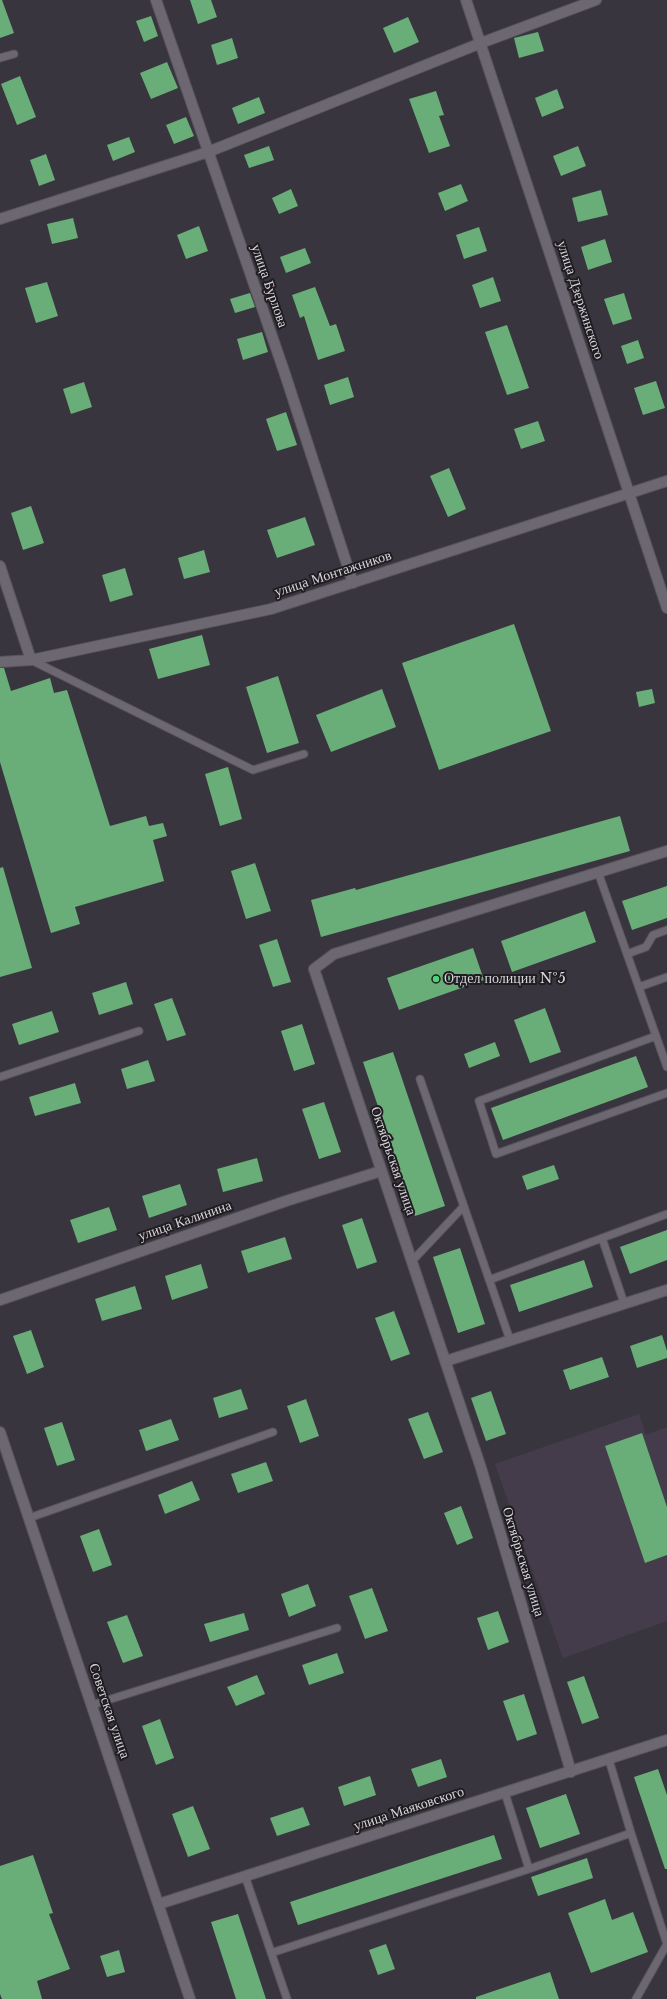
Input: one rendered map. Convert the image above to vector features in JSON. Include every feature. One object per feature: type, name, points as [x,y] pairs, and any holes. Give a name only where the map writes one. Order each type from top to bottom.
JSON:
[{"type":"street","name":"улица Бурлова","points":[[156,0],[353,583]]},
{"type":"street","name":"улица Дзержинского","points":[[466,0],[667,608]]},
{"type":"street","points":[[0,219],[208,152],[481,43],[596,0]]},
{"type":"street","name":"улица Монтажников","points":[[0,662],[31,660],[271,609],[667,481]]},
{"type":"street","points":[[0,566],[31,660]]},
{"type":"street","points":[[598,872],[667,851]]},
{"type":"street","name":"Октябрьская улица","points":[[571,1772],[481,1468],[413,1260],[380,1171],[314,969],[334,954],[598,872]]},
{"type":"street","name":"улица Калинина","points":[[0,1300],[286,1201],[380,1171]]},
{"type":"street","points":[[446,1361],[667,1290]]},
{"type":"street","name":"Советская улица","points":[[0,1432],[190,1999]]},
{"type":"street","name":"улица Маяковского","points":[[158,1904],[609,1760],[667,1740]]},
{"type":"lane","points":[[0,58],[14,54]]},
{"type":"lane","points":[[31,660],[253,770],[304,754]]},
{"type":"lane","points":[[598,872],[667,1067]]},
{"type":"lane","points":[[627,954],[646,947],[653,934],[667,930]]},
{"type":"lane","points":[[639,987],[667,977]]},
{"type":"lane","points":[[0,1077],[139,1030]]},
{"type":"lane","points":[[656,1036],[479,1101],[496,1154],[667,1093]]},
{"type":"lane","points":[[420,1079],[510,1340]]},
{"type":"lane","points":[[413,1260],[464,1206]]},
{"type":"lane","points":[[489,1280],[667,1214]]},
{"type":"lane","points":[[602,1238],[624,1303]]},
{"type":"lane","points":[[29,1518],[273,1432]]},
{"type":"lane","points":[[92,1705],[337,1628]]},
{"type":"lane","points":[[609,1760],[667,1944],[636,1999]]},
{"type":"lane","points":[[505,1793],[529,1869]]},
{"type":"lane","points":[[271,1953],[529,1869],[631,1833]]},
{"type":"lane","points":[[245,1876],[287,1999]]},
{"type":"shaded area","points":[[639,1414],[646,1435],[667,1427],[667,1621],[563,1658],[495,1464]]},
{"type":"building","points":[[0,0],[2,0],[14,33],[0,38]]},
{"type":"building","points":[[190,0],[211,0],[217,17],[198,24]]},
{"type":"building","points":[[151,16],[158,36],[144,42],[136,21]]},
{"type":"building","points":[[408,17],[419,42],[394,53],[383,28]]},
{"type":"building","points":[[538,32],[544,51],[519,58],[514,38]]},
{"type":"building","points":[[232,38],[238,58],[217,65],[211,45]]},
{"type":"building","points":[[167,62],[178,88],[151,99],[140,73]]},
{"type":"building","points":[[20,76],[36,117],[17,125],[1,84]]},
{"type":"building","points":[[557,89],[564,108],[542,117],[535,98]]},
{"type":"building","points":[[436,91],[444,115],[439,116],[450,146],[429,153],[409,99]]},
{"type":"building","points":[[259,97],[265,113],[238,124],[232,108]]},
{"type":"building","points":[[186,117],[194,136],[174,144],[166,125]]},
{"type":"building","points":[[129,137],[135,152],[113,161],[107,145]]},
{"type":"building","points":[[269,146],[274,160],[249,168],[244,155]]},
{"type":"building","points":[[578,146],[586,166],[561,176],[553,156]]},
{"type":"building","points":[[46,154],[55,180],[39,186],[30,160]]},
{"type":"building","points":[[461,184],[468,201],[445,211],[438,193]]},
{"type":"building","points":[[291,189],[298,206],[279,214],[272,198]]},
{"type":"building","points":[[601,190],[608,215],[578,222],[572,198]]},
{"type":"building","points":[[73,218],[78,238],[52,244],[47,224]]},
{"type":"building","points":[[199,226],[208,251],[186,259],[177,235]]},
{"type":"building","points":[[479,227],[487,251],[464,259],[456,235]]},
{"type":"building","points":[[605,239],[612,262],[588,270],[581,247]]},
{"type":"building","points":[[305,248],[311,263],[286,273],[280,257]]},
{"type":"building","points":[[493,277],[501,301],[480,308],[472,285]]},
{"type":"building","points":[[47,282],[58,316],[36,323],[25,288]]},
{"type":"building","points":[[315,287],[330,326],[336,324],[345,351],[318,360],[304,316],[300,318],[292,295]]},
{"type":"building","points":[[250,293],[255,307],[235,313],[230,299]]},
{"type":"building","points":[[624,293],[632,319],[613,325],[604,299]]},
{"type":"building","points":[[507,325],[529,388],[507,395],[485,332]]},
{"type":"building","points":[[262,332],[268,352],[243,360],[237,339]]},
{"type":"building","points":[[638,340],[644,358],[627,364],[621,346]]},
{"type":"building","points":[[348,377],[354,397],[330,405],[324,385]]},
{"type":"building","points":[[656,381],[665,408],[643,415],[634,388]]},
{"type":"building","points":[[84,382],[92,407],[71,414],[63,389]]},
{"type":"building","points":[[286,412],[297,445],[277,451],[266,419]]},
{"type":"building","points":[[538,421],[545,441],[521,449],[514,429]]},
{"type":"building","points":[[449,468],[466,509],[448,517],[430,476]]},
{"type":"building","points":[[31,506],[44,543],[23,550],[11,513]]},
{"type":"building","points":[[305,517],[315,545],[277,558],[267,530]]},
{"type":"building","points":[[204,550],[210,572],[184,579],[178,558]]},
{"type":"building","points":[[125,568],[133,595],[110,602],[102,575]]},
{"type":"building","points":[[514,624],[551,731],[439,770],[402,663]]},
{"type":"building","points":[[202,635],[210,665],[158,679],[149,649]]},
{"type":"building","points":[[0,668],[4,668],[11,691],[50,678],[54,693],[67,690],[110,826],[146,816],[149,826],[163,823],[167,836],[153,840],[164,881],[75,907],[80,924],[51,933],[0,762]]},
{"type":"building","points":[[278,676],[299,743],[267,753],[246,687]]},
{"type":"building","points":[[382,689],[396,727],[331,752],[316,715]]},
{"type":"building","points":[[652,689],[655,703],[639,707],[636,692]]},
{"type":"building","points":[[228,767],[242,819],[220,826],[205,774]]},
{"type":"building","points":[[620,816],[630,851],[321,937],[311,900],[355,888],[356,890]]},
{"type":"building","points":[[255,863],[271,911],[246,919],[231,871]]},
{"type":"building","points":[[3,867],[32,968],[0,977],[0,868]]},
{"type":"building","points":[[667,886],[667,918],[632,930],[622,901]]},
{"type":"building","points":[[585,911],[596,942],[512,972],[501,941]]},
{"type":"building","points":[[277,939],[291,982],[273,987],[259,945]]},
{"type":"building","name":"Отдел полиции №5","points":[[473,948],[484,980],[399,1010],[387,978]]},
{"type":"building","points":[[126,982],[133,1004],[99,1015],[92,993]]},
{"type":"building","points":[[172,998],[186,1035],[167,1041],[154,1004]]},
{"type":"building","points":[[545,1008],[561,1052],[530,1063],[514,1020]]},
{"type":"building","points":[[52,1011],[59,1032],[19,1045],[12,1024]]},
{"type":"building","points":[[302,1024],[315,1064],[294,1071],[281,1031]]},
{"type":"building","points":[[495,1042],[500,1056],[469,1068],[464,1054]]},
{"type":"building","points":[[393,1052],[445,1206],[415,1216],[363,1062]]},
{"type":"building","points":[[636,1056],[648,1087],[503,1140],[491,1108]]},
{"type":"building","points":[[148,1060],[155,1081],[127,1089],[121,1069]]},
{"type":"building","points":[[75,1083],[81,1103],[35,1116],[29,1097]]},
{"type":"building","points":[[324,1102],[341,1152],[319,1159],[302,1109]]},
{"type":"building","points":[[257,1158],[263,1181],[223,1192],[217,1169]]},
{"type":"building","points":[[554,1165],[559,1179],[527,1190],[522,1176]]},
{"type":"building","points":[[180,1184],[187,1205],[149,1218],[142,1196]]},
{"type":"building","points":[[109,1207],[117,1230],[78,1243],[70,1220]]},
{"type":"building","points":[[362,1218],[377,1262],[357,1269],[342,1225]]},
{"type":"building","points":[[667,1230],[667,1260],[630,1274],[620,1247]]},
{"type":"building","points":[[285,1237],[292,1259],[248,1273],[241,1251]]},
{"type":"building","points":[[460,1248],[485,1324],[458,1333],[433,1257]]},
{"type":"building","points":[[584,1260],[593,1287],[519,1312],[510,1285]]},
{"type":"building","points":[[201,1264],[208,1288],[172,1300],[165,1276]]},
{"type":"building","points":[[135,1286],[142,1309],[102,1321],[95,1299]]},
{"type":"building","points":[[394,1311],[410,1354],[391,1361],[375,1318]]},
{"type":"building","points":[[31,1330],[44,1367],[27,1374],[13,1336]]},
{"type":"building","points":[[662,1335],[667,1351],[667,1358],[637,1368],[630,1346]]},
{"type":"building","points":[[602,1357],[609,1377],[570,1390],[563,1370]]},
{"type":"building","points":[[241,1389],[248,1409],[219,1418],[213,1398]]},
{"type":"building","points":[[491,1391],[506,1434],[486,1441],[471,1398]]},
{"type":"building","points":[[306,1399],[319,1436],[300,1443],[287,1406]]},
{"type":"building","points":[[428,1412],[443,1452],[424,1459],[408,1419]]},
{"type":"building","points":[[171,1419],[179,1440],[146,1451],[139,1430]]},
{"type":"building","points":[[62,1422],[75,1460],[57,1466],[44,1428]]},
{"type":"building","points":[[642,1433],[667,1507],[667,1555],[645,1563],[605,1446]]},
{"type":"building","points":[[266,1462],[273,1481],[238,1493],[231,1474]]},
{"type":"building","points":[[192,1481],[200,1500],[165,1514],[158,1495]]},
{"type":"building","points":[[461,1506],[473,1538],[457,1545],[444,1513]]},
{"type":"building","points":[[99,1529],[112,1565],[93,1572],[80,1536]]},
{"type":"building","points":[[308,1584],[316,1606],[289,1617],[281,1594]]},
{"type":"building","points":[[372,1588],[388,1631],[365,1639],[349,1596]]},
{"type":"building","points":[[498,1611],[509,1642],[488,1650],[477,1618]]},
{"type":"building","points":[[244,1613],[249,1630],[210,1642],[204,1624]]},
{"type":"building","points":[[127,1615],[143,1656],[123,1663],[107,1622]]},
{"type":"building","points":[[337,1653],[344,1673],[309,1685],[302,1665]]},
{"type":"building","points":[[257,1675],[265,1694],[236,1706],[227,1687]]},
{"type":"building","points":[[584,1676],[599,1718],[582,1724],[567,1682]]},
{"type":"building","points":[[524,1694],[537,1734],[517,1741],[503,1701]]},
{"type":"building","points":[[160,1719],[174,1758],[156,1765],[142,1726]]},
{"type":"building","points":[[441,1759],[447,1777],[418,1787],[411,1769]]},
{"type":"building","points":[[658,1769],[667,1795],[667,1869],[665,1869],[634,1777]]},
{"type":"building","points":[[370,1776],[376,1795],[344,1806],[338,1787]]},
{"type":"building","points":[[566,1794],[580,1834],[540,1848],[526,1808]]},
{"type":"building","points":[[193,1806],[210,1849],[188,1857],[172,1814]]},
{"type":"building","points":[[303,1807],[310,1825],[277,1836],[270,1818]]},
{"type":"building","points":[[494,1835],[502,1859],[298,1925],[290,1902]]},
{"type":"building","points":[[33,1855],[53,1913],[49,1914],[70,1969],[37,1981],[42,1999],[2,1999],[0,1994],[0,1866]]},
{"type":"building","points":[[587,1858],[593,1878],[538,1896],[531,1877]]},
{"type":"building","points":[[605,1899],[612,1920],[633,1912],[648,1952],[591,1973],[568,1913]]},
{"type":"building","points":[[238,1914],[266,1999],[236,1999],[211,1922]]},
{"type":"building","points":[[386,1944],[395,1969],[378,1975],[369,1950]]},
{"type":"building","points":[[119,1950],[125,1972],[107,1977],[100,1956]]},
{"type":"building","points":[[550,1972],[559,1999],[476,1999],[476,1997]]},
{"type":"place","name":"Отдел полиции №5","points":[[436,979]]}]
